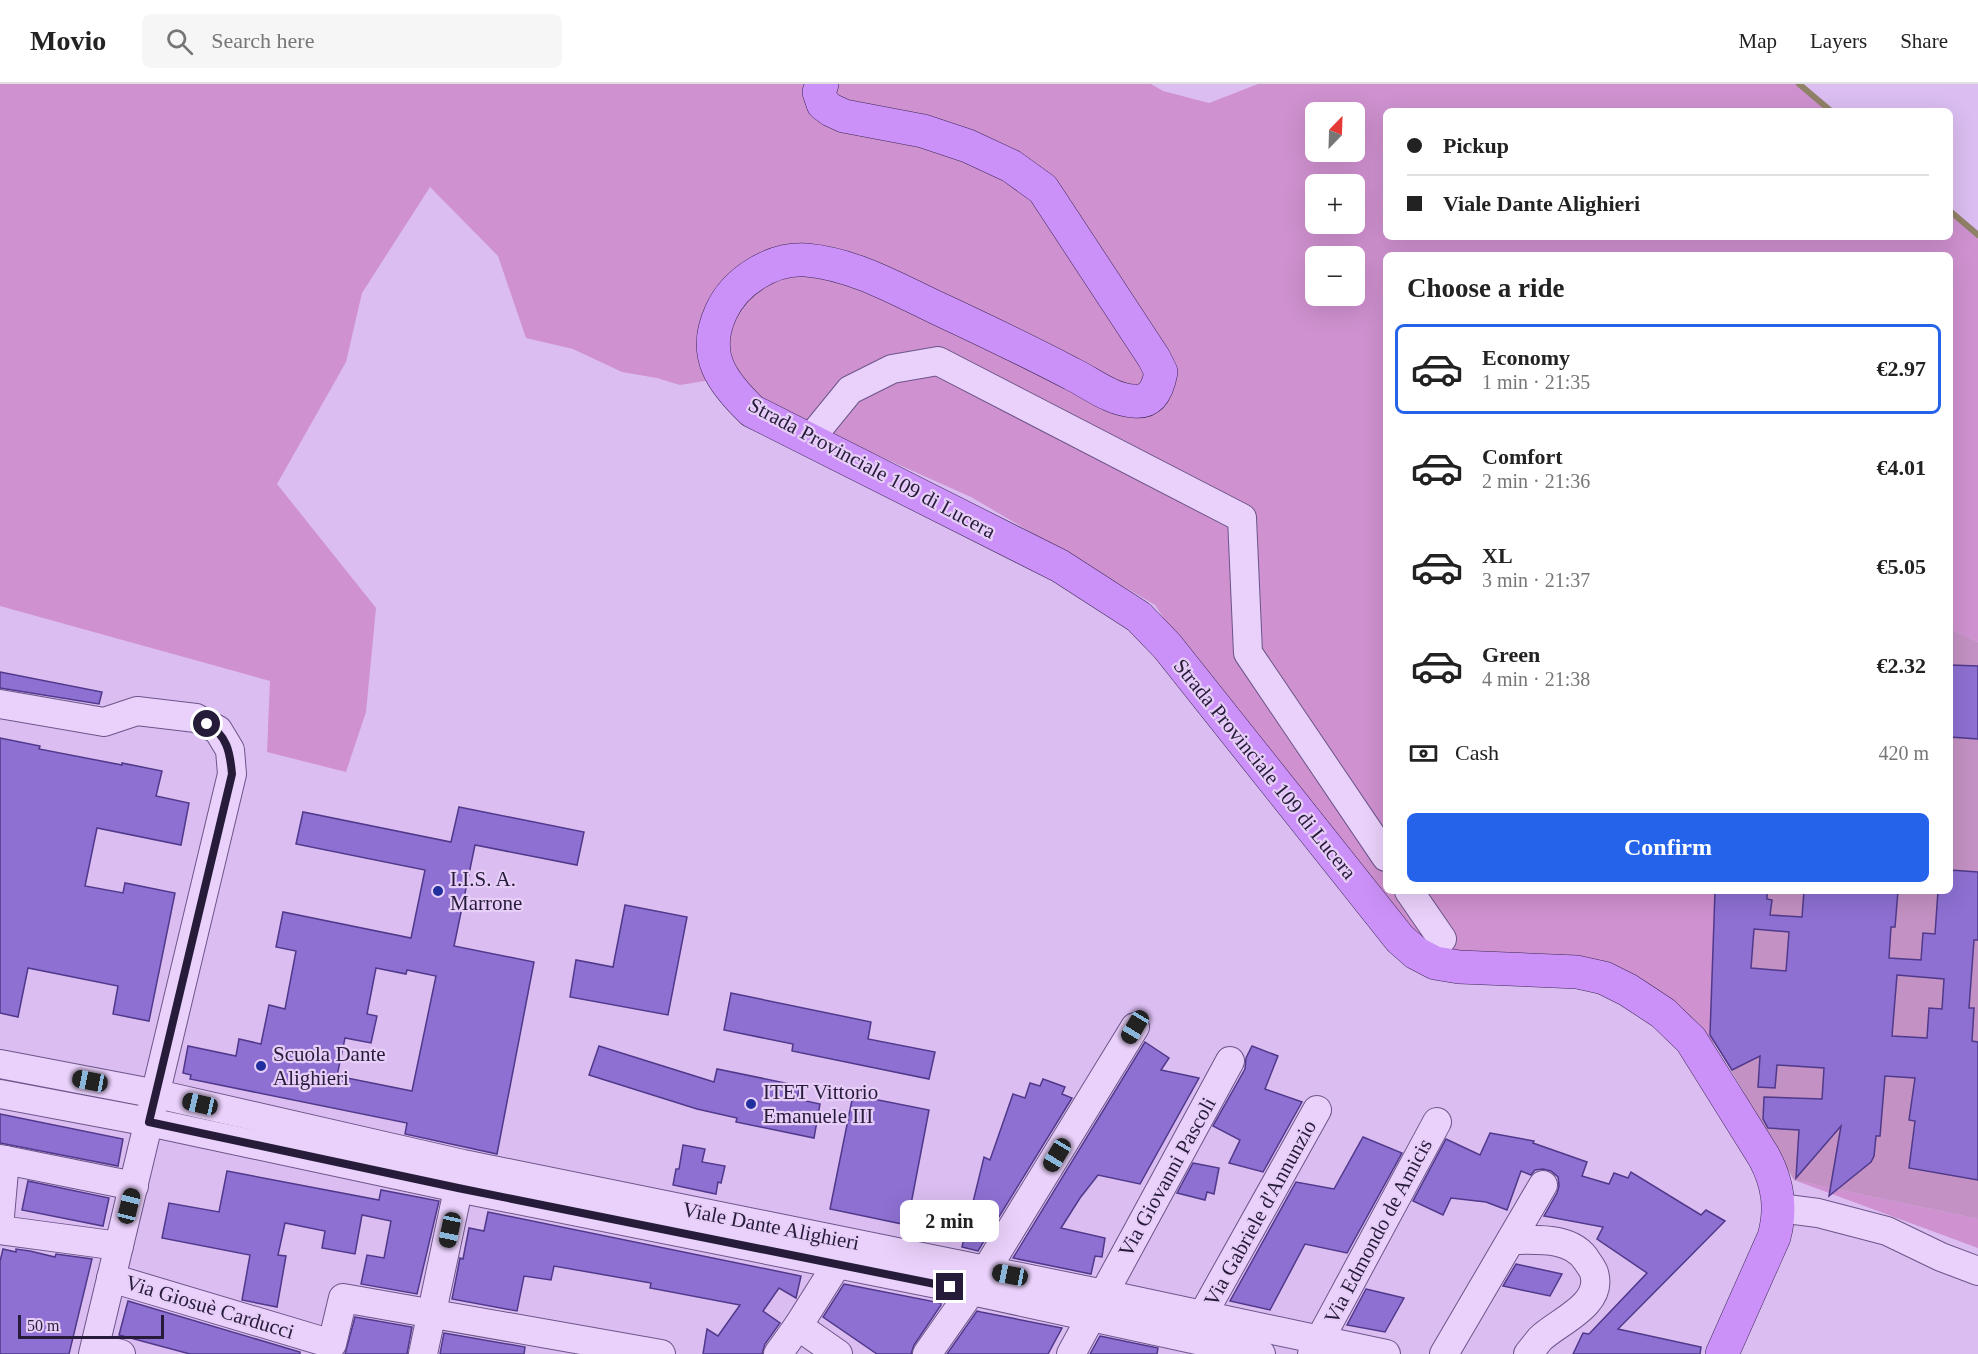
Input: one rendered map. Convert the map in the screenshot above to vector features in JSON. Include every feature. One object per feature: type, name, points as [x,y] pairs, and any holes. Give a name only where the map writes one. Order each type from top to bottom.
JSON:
[{"type":"main road","name":"Strada Provinciale 109 di Lucera","points":[[822,84],[819,92],[823,104],[831,110],[844,116],[923,131],[968,146],[1011,166],[1043,189],[1154,358],[1161,372],[1158,388],[1150,398],[1135,402],[1115,397],[1013,344],[863,272],[804,260],[778,264],[761,270],[746,280],[723,307],[717,321],[713,343],[720,373],[731,391],[752,411],[1060,566],[1139,617],[1167,646],[1400,939],[1416,953],[1435,963],[1459,967],[1577,972],[1604,978],[1628,990],[1663,1013],[1691,1040],[1749,1130],[1773,1175],[1779,1208]]},
{"type":"main road","points":[[1722,1354],[1769,1250],[1778,1222],[1779,1208]]},
{"type":"street","points":[[813,441],[819,428],[850,390],[892,369],[938,361],[1242,518],[1248,653],[1383,853]]},
{"type":"street","points":[[0,704],[104,722],[137,711],[196,718],[218,730],[230,750],[232,774],[111,1278],[103,1352]]},
{"type":"street","points":[[1411,894],[1442,939]]},
{"type":"street","points":[[927,1354],[979,1281],[1135,1027]]},
{"type":"street","name":"Via Giovanni Pascoli","points":[[1071,1354],[1230,1061]]},
{"type":"street","name":"Viale Dante Alighieri","points":[[0,1064],[157,1094],[461,1176]]},
{"type":"street","name":"Viale Dante Alighieri","points":[[0,1094],[461,1176],[1097,1305],[1193,1336],[1261,1354]]},
{"type":"street","name":"Via Gabriele d'Annunzio","points":[[1193,1336],[1317,1110]]},
{"type":"street","name":"Via Edmondo de Amicis","points":[[1316,1347],[1437,1122]]},
{"type":"street","points":[[0,1216],[2,1160],[134,1186]]},
{"type":"street","points":[[423,1354],[461,1176]]},
{"type":"street","points":[[1444,1354],[1543,1185]]},
{"type":"street","points":[[1779,1208],[1818,1213],[1887,1232],[1978,1271]]},
{"type":"street","points":[[0,1230],[119,1246]]},
{"type":"street","points":[[1511,1240],[1549,1240],[1568,1245],[1582,1253],[1595,1273],[1594,1292],[1575,1315],[1540,1339],[1528,1354]]},
{"type":"street","points":[[778,1354],[844,1254]]},
{"type":"street","name":"Via Giosuè Carducci","points":[[111,1278],[332,1344],[343,1298],[432,1314]]},
{"type":"street","points":[[432,1314],[541,1343],[661,1354]]},
{"type":"street","points":[[798,1326],[838,1354]]},
{"type":"street","name":"Viale Dante Alighieri","points":[[1193,1336],[1386,1354]]},
{"type":"shaded area","points":[[0,84],[1151,84],[1163,91],[1209,103],[1258,84],[1799,84],[1827,108],[1383,108],[1383,240],[1953,240],[1953,214],[1978,235],[1978,642],[1953,630],[1953,252],[1383,252],[1383,894],[1716,894],[1717,1046],[1662,993],[1585,960],[1457,954],[1408,929],[1204,678],[1155,605],[971,497],[783,413],[729,377],[680,385],[657,378],[622,372],[573,349],[526,338],[498,256],[430,187],[362,293],[346,362],[277,484],[376,608],[366,712],[346,772],[267,752],[270,681],[0,606]]},
{"type":"shaded area","points":[[1953,630],[1978,642],[1978,1219],[1794,1180],[1717,1046],[1716,894],[1953,894]]},
{"type":"shaded area","points":[[1794,1180],[1978,1219],[1978,1248]]},
{"type":"building","points":[[1953,665],[1978,666],[1978,739],[1953,737]]},
{"type":"building","points":[[0,672],[102,692],[99,704],[0,688]]},
{"type":"building","points":[[0,738],[40,746],[39,749],[162,771],[156,796],[189,803],[181,845],[97,828],[85,886],[123,893],[125,883],[175,893],[149,1021],[113,1014],[118,986],[28,968],[18,1017],[0,1013]]},
{"type":"building","points":[[459,807],[584,832],[577,865],[475,845],[454,946],[534,962],[497,1154],[405,1134],[407,1123],[190,1079],[191,1075],[183,1073],[188,1046],[236,1056],[239,1039],[261,1044],[269,1005],[285,1009],[296,951],[276,947],[283,912],[411,938],[425,870],[296,844],[303,812],[451,842]],"holes":[[[376,968],[406,974],[407,970],[436,976],[412,1091],[337,1076],[345,1038],[371,1043],[377,1016],[367,1014]]]},
{"type":"building","points":[[1953,870],[1978,872],[1978,940],[1974,940],[1969,1008],[1974,1008],[1972,1041],[1978,1042],[1978,1180],[1909,1168],[1915,1121],[1909,1120],[1915,1078],[1885,1076],[1880,1136],[1876,1136],[1874,1156],[1871,1162],[1829,1196],[1841,1126],[1796,1178],[1799,1130],[1768,1128],[1763,1119],[1764,1097],[1822,1099],[1824,1068],[1777,1065],[1775,1088],[1758,1087],[1760,1056],[1732,1070],[1710,1035],[1715,894],[1767,894],[1767,899],[1772,900],[1770,915],[1802,917],[1804,894],[1898,894],[1895,927],[1891,927],[1889,958],[1921,960],[1923,933],[1935,934],[1938,894],[1953,894]],"holes":[[[1754,929],[1789,932],[1786,971],[1751,968]],[[1897,975],[1944,979],[1942,1009],[1929,1008],[1927,1038],[1892,1036]]]},
{"type":"building","points":[[625,905],[687,917],[668,1015],[570,997],[576,960],[613,967]]},
{"type":"building","points":[[731,993],[871,1022],[868,1039],[935,1052],[929,1079],[792,1051],[793,1044],[724,1030]]},
{"type":"building","points":[[1145,1042],[1169,1058],[1161,1070],[1199,1078],[1140,1184],[1098,1175],[1061,1228],[1105,1238],[1102,1257],[1095,1256],[1091,1274],[1013,1258]]},
{"type":"building","points":[[599,1046],[714,1082],[717,1069],[800,1086],[797,1099],[820,1104],[814,1138],[736,1122],[737,1118],[697,1109],[589,1075]]},
{"type":"building","points":[[1252,1046],[1278,1056],[1265,1089],[1302,1102],[1263,1172],[1229,1163],[1240,1140],[1213,1126],[1245,1069],[1246,1058]]},
{"type":"building","points":[[1043,1079],[1065,1087],[1062,1094],[1072,1098],[978,1251],[962,1247],[984,1157],[990,1160],[1013,1094],[1025,1098],[1030,1083],[1040,1086]]},
{"type":"building","points":[[853,1095],[929,1110],[907,1225],[830,1209]]},
{"type":"building","points":[[0,1114],[123,1139],[118,1166],[0,1143]]},
{"type":"building","points":[[1490,1133],[1534,1141],[1533,1143],[1587,1162],[1582,1176],[1609,1184],[1614,1173],[1628,1178],[1631,1172],[1701,1215],[1706,1210],[1725,1221],[1618,1329],[1701,1347],[1700,1354],[1573,1354],[1583,1333],[1589,1334],[1647,1273],[1597,1239],[1603,1227],[1544,1216],[1559,1186],[1558,1177],[1551,1171],[1535,1170],[1531,1175],[1521,1171],[1507,1210],[1486,1202],[1451,1198],[1443,1215],[1413,1201],[1446,1139],[1480,1155]]},
{"type":"building","points":[[1363,1137],[1402,1153],[1347,1253],[1305,1244],[1270,1310],[1230,1301],[1296,1182],[1334,1189]]},
{"type":"building","points":[[683,1145],[705,1149],[702,1162],[725,1166],[716,1194],[673,1185],[676,1169],[679,1169]]},
{"type":"building","points":[[1193,1163],[1219,1168],[1214,1194],[1207,1192],[1205,1200],[1177,1193]]},
{"type":"building","points":[[227,1171],[379,1200],[381,1190],[439,1201],[417,1294],[361,1284],[367,1255],[384,1258],[391,1221],[362,1215],[355,1254],[322,1248],[325,1231],[285,1223],[278,1255],[286,1256],[277,1307],[242,1300],[250,1255],[162,1238],[169,1203],[219,1212]]},
{"type":"building","points":[[28,1181],[109,1198],[103,1226],[22,1210]]},
{"type":"building","points":[[488,1212],[801,1276],[796,1298],[779,1288],[763,1311],[780,1323],[765,1344],[762,1354],[703,1354],[707,1329],[718,1336],[740,1305],[650,1288],[651,1283],[554,1266],[551,1280],[524,1276],[517,1311],[452,1299],[469,1228],[484,1231]]},
{"type":"building","points":[[3,1249],[16,1252],[16,1249],[30,1251],[55,1257],[56,1254],[92,1259],[69,1354],[0,1354],[0,1261]]},
{"type":"building","points":[[1516,1264],[1562,1274],[1550,1296],[1503,1286]]},
{"type":"building","points":[[844,1284],[941,1303],[941,1305],[914,1345],[911,1354],[877,1354],[823,1317]]},
{"type":"building","points":[[1366,1289],[1404,1298],[1385,1332],[1347,1325]]},
{"type":"building","points":[[128,1301],[300,1352],[300,1354],[190,1354],[119,1335]]},
{"type":"building","points":[[977,1311],[1062,1328],[1048,1354],[947,1354]]},
{"type":"building","points":[[355,1317],[412,1327],[407,1354],[345,1354]]},
{"type":"building","points":[[444,1333],[525,1347],[524,1354],[440,1354]]},
{"type":"building","points":[[1100,1336],[1158,1348],[1157,1354],[1090,1354]]},
{"type":"waterway","points":[[1799,84],[1827,108]]},
{"type":"waterway","points":[[1953,214],[1978,235]]},
{"type":"place","name":"I.I.S. A. Marrone","points":[[438,891]]},
{"type":"place","name":"Scuola Dante Alighieri","points":[[261,1066]]},
{"type":"place","name":"ITET Vittorio Emanuele III","points":[[751,1104]]},
{"type":"route","points":[[207,724],[218,730],[230,750],[232,774],[149,1122],[458,1188],[950,1287]]}]
